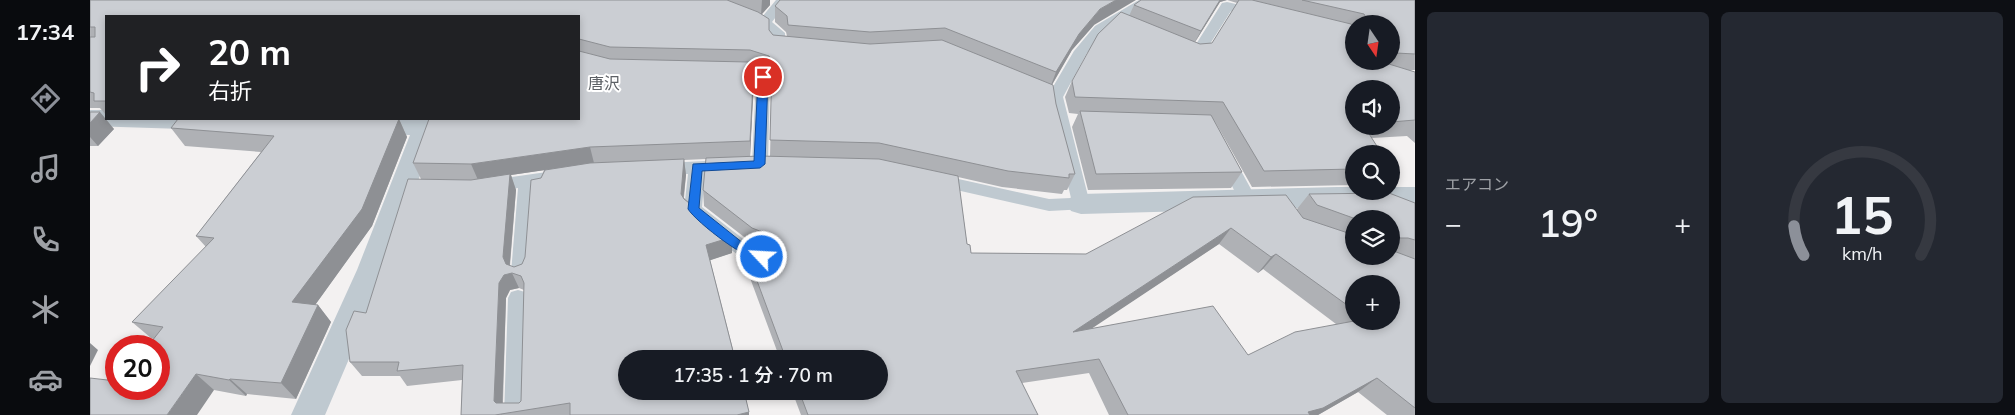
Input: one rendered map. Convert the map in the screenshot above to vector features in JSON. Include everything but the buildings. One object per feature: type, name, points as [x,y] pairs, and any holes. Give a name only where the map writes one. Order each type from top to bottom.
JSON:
[{"type":"street","points":[[90,118],[105,118]]},
{"type":"street","points":[[164,120],[238,122]]},
{"type":"street","points":[[308,415],[372,270],[412,188],[425,127],[346,125]]},
{"type":"street","points":[[1081,204],[1248,200],[1282,206],[1415,197]]},
{"type":"lane","points":[[706,0],[764,24],[778,33],[778,46],[803,49]]},
{"type":"lane","points":[[764,24],[783,0]]},
{"type":"lane","points":[[924,177],[1049,204],[1081,204],[1051,96],[1080,51],[1100,29],[1148,0]]},
{"type":"lane","points":[[1178,48],[1196,55],[1227,6],[1273,17]]},
{"type":"lane","points":[[1114,22],[1132,29]]},
{"type":"lane","points":[[720,72],[750,72],[763,77],[760,164]]},
{"type":"lane","points":[[1059,120],[1079,121]]},
{"type":"lane","points":[[1216,141],[1248,200]]},
{"type":"lane","points":[[650,169],[760,164],[778,165]]},
{"type":"lane","points":[[697,167],[693,209],[744,250],[762,257]]},
{"type":"lane","points":[[478,188],[567,175]]},
{"type":"lane","points":[[520,273],[526,190],[540,188],[540,179]]},
{"type":"lane","points":[[516,415],[518,298]]},
{"type":"district","name":"唐沢","points":[[604,83]]},
{"type":"route","points":[[762,257],[744,250],[693,209],[697,167],[760,164],[763,77]]}]
